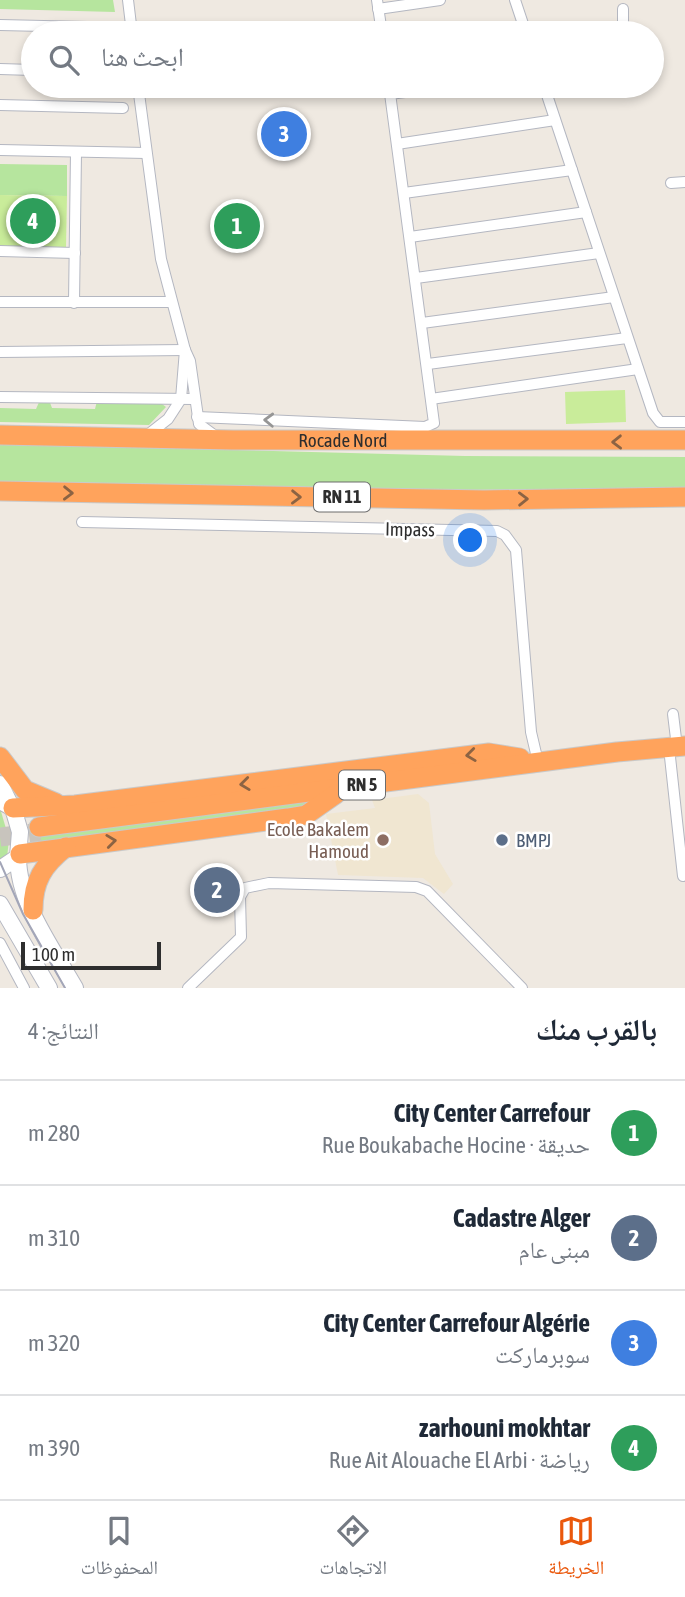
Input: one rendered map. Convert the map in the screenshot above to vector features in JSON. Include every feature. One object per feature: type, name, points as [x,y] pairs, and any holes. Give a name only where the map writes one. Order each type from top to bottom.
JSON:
[{"type":"highway","name":"Rocade Nord","points":[[0,435],[233,440],[685,440]]},
{"type":"highway","name":"RN 11","points":[[0,493],[484,500],[685,497]]},
{"type":"highway","name":"RN 5","points":[[32,838],[538,762],[679,752]]},
{"type":"highway","name":"RN 5","points":[[32,838],[336,794],[679,752]]},
{"type":"highway","points":[[0,757],[12,776],[36,797],[75,805],[489,753],[538,762]]},
{"type":"highway","name":"RN 5","points":[[32,838],[66,847],[288,818],[306,815],[336,794]]},
{"type":"highway","points":[[8,805],[32,838],[75,805]]},
{"type":"highway","points":[[33,911],[37,877],[48,861],[66,847]]},
{"type":"main road","points":[[0,784],[20,832],[32,838]]},
{"type":"main road","points":[[0,869],[32,838]]},
{"type":"main road","points":[[32,838],[22,885],[33,911],[75,988]]},
{"type":"main road","points":[[0,904],[49,988]]},
{"type":"street","points":[[128,0],[131,21]]},
{"type":"street","points":[[378,5],[440,0]]},
{"type":"street","points":[[515,0],[522,21]]},
{"type":"street","points":[[622,9],[622,21]]},
{"type":"street","points":[[0,25],[21,26]]},
{"type":"street","points":[[0,69],[21,70]]},
{"type":"street","points":[[139,98],[161,259],[171,302],[190,361],[187,399],[205,430],[233,440]]},
{"type":"street","points":[[197,417],[425,427],[434,423],[391,98]]},
{"type":"street","points":[[548,98],[656,420],[685,422]]},
{"type":"street","points":[[0,105],[123,108]]},
{"type":"street","points":[[397,144],[555,120]]},
{"type":"street","points":[[0,150],[146,153]]},
{"type":"street","points":[[74,303],[76,152]]},
{"type":"street","points":[[404,193],[572,170]]},
{"type":"street","points":[[671,183],[685,182]]},
{"type":"street","points":[[410,237],[586,212]]},
{"type":"street","points":[[0,251],[75,253]]},
{"type":"street","points":[[416,278],[600,253]]},
{"type":"street","points":[[422,323],[614,297]]},
{"type":"street","points":[[0,302],[171,302]]},
{"type":"street","points":[[428,364],[627,338]]},
{"type":"street","points":[[0,352],[185,350]]},
{"type":"street","points":[[431,399],[638,369]]},
{"type":"street","points":[[0,397],[187,399]]},
{"type":"street","points":[[143,439],[187,399]]},
{"type":"street","name":"Impass","points":[[82,522],[497,531],[505,535],[516,550],[531,733],[538,762]]},
{"type":"street","points":[[673,714],[679,752],[683,876]]},
{"type":"street","points":[[188,988],[241,937],[240,898],[245,888],[269,883],[404,885],[427,891],[518,984],[504,988]]},
{"type":"street","points":[[0,943],[24,988]]},
{"type":"shaded area","name":"Ecole Bakalem Hamoud","points":[[418,794],[429,803],[435,854],[453,884],[444,894],[423,878],[338,875],[326,814],[375,808],[372,800]]},
{"type":"green space","points":[[0,0],[113,0],[115,12],[0,9]]},
{"type":"green space","points":[[0,164],[67,165],[67,196],[0,195]]},
{"type":"green space","points":[[0,195],[67,196],[66,247],[0,246]]},
{"type":"green space","points":[[625,390],[626,422],[566,424],[565,392]]},
{"type":"green space","points":[[40,400],[49,400],[52,408],[95,409],[97,401],[162,404],[166,407],[149,425],[0,422],[0,408],[36,409]]},
{"type":"green space","points":[[0,444],[465,456],[685,457],[685,488],[465,490],[0,481]]},
{"type":"green space","points":[[313,800],[304,808],[38,844],[33,824],[37,816]]},
{"type":"green space","points":[[0,808],[9,839],[7,858],[0,863]]},
{"type":"tunnel","points":[[0,837],[40,832]]},
{"type":"tram line","points":[[0,862],[23,914],[65,988]]},
{"type":"place","name":"City Center Carrefour Algérie","points":[[284,134]]},
{"type":"place","name":"zarhouni mokhtar","points":[[33,221]]},
{"type":"place","name":"City Center Carrefour","points":[[237,226]]},
{"type":"place","name":"Ecole Bakalem Hamoud","points":[[383,840]]},
{"type":"place","name":"BMPJ","points":[[502,840]]},
{"type":"place","name":"Cadastre Alger","points":[[217,890]]}]
